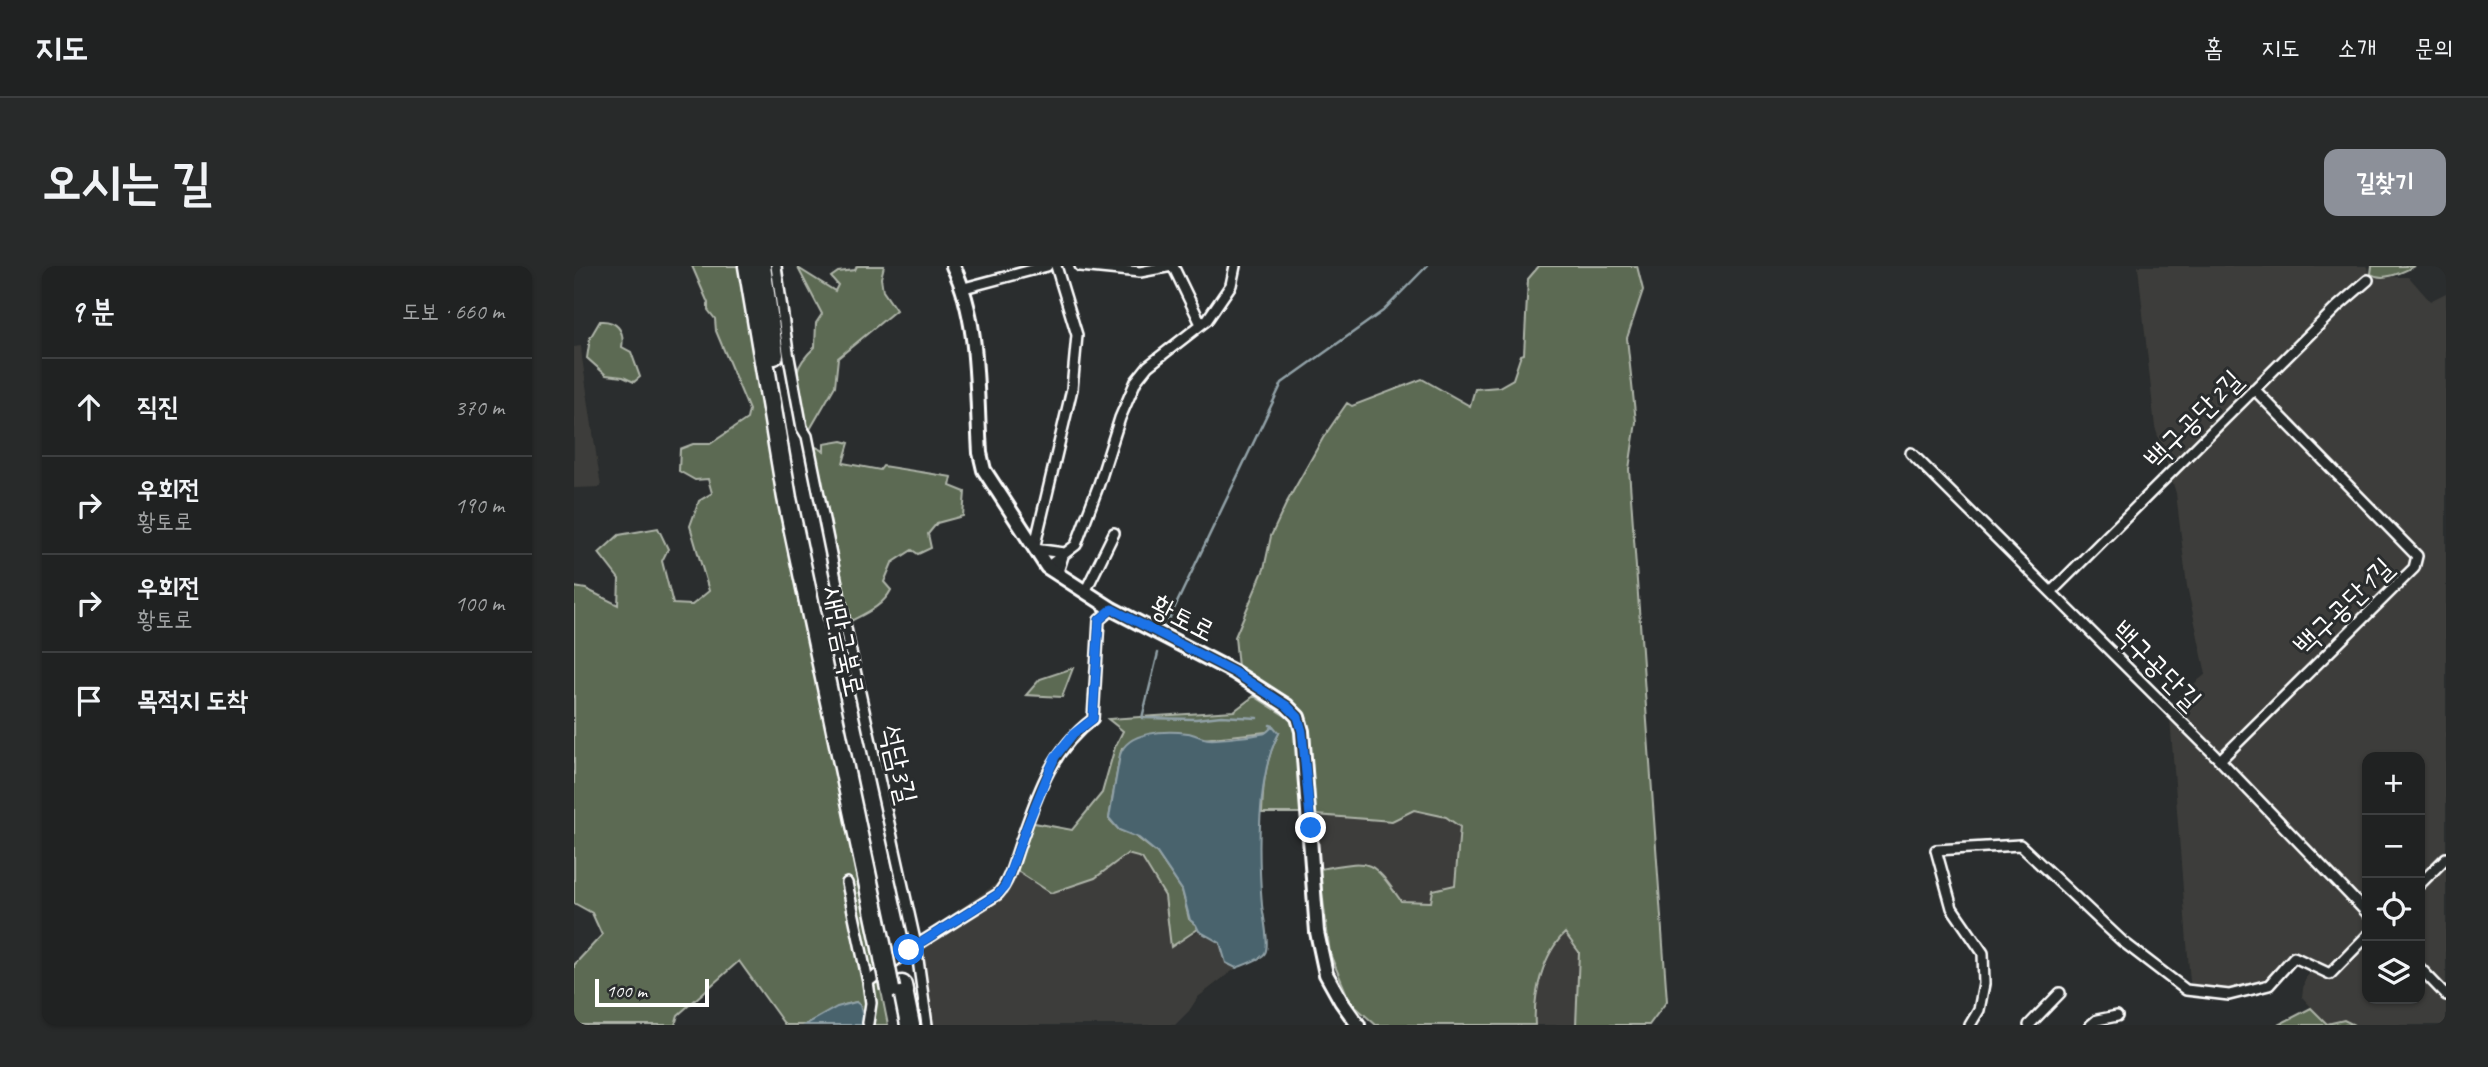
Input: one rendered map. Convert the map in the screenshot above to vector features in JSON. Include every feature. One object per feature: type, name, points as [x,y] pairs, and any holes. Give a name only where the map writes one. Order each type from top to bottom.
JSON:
[{"type":"highway","name":"새만금북로","points":[[748,266],[787,498],[896,987],[910,1025]]},
{"type":"highway","name":"새만금북로","points":[[761,266],[796,484],[887,947]]},
{"type":"highway","name":"새만금북로","points":[[896,987],[898,1025]]},
{"type":"main road","name":"황토로","points":[[953,266],[964,288],[970,316],[980,453],[984,470],[1034,549],[1052,571],[1112,609],[1234,672],[1287,706],[1298,717],[1302,731],[1311,828],[1317,932],[1326,974],[1341,1002],[1358,1025]]},
{"type":"street","name":"석담3길","points":[[776,266],[802,428],[807,436],[849,643],[916,945],[927,1025]]},
{"type":"street","points":[[964,288],[1046,266]]},
{"type":"street","points":[[1056,266],[1077,335],[1072,389],[1034,549],[1064,553]]},
{"type":"street","points":[[1080,266],[1140,272],[1173,266],[1201,324]]},
{"type":"street","points":[[1052,571],[1064,553],[1076,545],[1120,418],[1136,381],[1149,366],[1201,324],[1231,285],[1235,266]]},
{"type":"street","name":"백구공단2길","points":[[2051,592],[2337,307],[2368,280]]},
{"type":"street","name":"백구공단1길","points":[[2220,760],[2414,568],[2417,556],[2254,389]]},
{"type":"street","name":"백구공단길","points":[[1911,453],[2220,760],[2362,908]]},
{"type":"street","points":[[1085,592],[1114,533]]},
{"type":"street","points":[[868,982],[916,945],[998,894],[1005,886],[1055,757],[1073,734],[1093,719],[1099,620],[1112,609]]},
{"type":"street","points":[[1970,1025],[1979,1010],[1984,984],[1983,953],[1952,908],[1936,850],[2020,845],[2122,941],[2186,990],[2229,995],[2269,985],[2294,957],[2330,974],[2362,941]]},
{"type":"street","points":[[2425,879],[2446,858]]},
{"type":"street","points":[[847,883],[868,982],[871,1003],[868,1023]]},
{"type":"street","points":[[2425,973],[2446,995]]},
{"type":"street","points":[[2029,1025],[2060,993]]},
{"type":"street","points":[[2091,1025],[2097,1020],[2117,1016]]},
{"type":"shaded area","points":[[2138,266],[2366,266],[2376,277],[2409,277],[2430,301],[2446,293],[2446,1025],[2354,1025],[2344,1020],[2327,1024],[2302,997],[2304,982],[2309,972],[2295,963],[2269,991],[2234,998],[2218,999],[2190,982],[2169,704],[2206,674],[2187,586],[2176,493],[2155,427]]},
{"type":"shaded area","points":[[581,346],[601,487],[574,488],[574,347]]},
{"type":"shaded area","points":[[1414,810],[1446,817],[1460,827],[1455,886],[1431,902],[1401,901],[1379,870],[1360,862],[1319,869],[1316,815],[1392,821]]},
{"type":"shaded area","points":[[1127,854],[1142,858],[1165,896],[1171,947],[1199,931],[1220,943],[1227,963],[1236,968],[1198,997],[1175,1025],[932,1025],[923,952],[925,933],[1016,870],[1051,893],[1095,878]]},
{"type":"shaded area","points":[[1565,933],[1579,952],[1576,1025],[1535,1025],[1536,993],[1554,944]]},
{"type":"green space","points":[[692,266],[741,266],[771,450],[888,1025],[865,1025],[856,1002],[844,1005],[805,1025],[785,1025],[739,961],[678,1015],[675,1025],[574,1025],[574,965],[602,935],[592,913],[574,903],[574,587],[586,589],[618,605],[619,579],[599,553],[619,535],[658,528],[668,549],[662,561],[673,604],[692,605],[709,591],[690,526],[699,501],[712,493],[708,479],[695,480],[679,471],[680,449],[693,444],[710,444],[747,419],[749,410]]},
{"type":"green space","points":[[857,266],[884,266],[881,278],[883,291],[896,310],[838,358],[835,386],[809,431],[801,411],[797,372],[803,360],[815,347],[816,323],[822,314],[798,268],[835,291],[838,285],[831,277],[838,272],[855,270]]},
{"type":"green space","points":[[1539,266],[1637,266],[1643,290],[1627,338],[1636,422],[1629,469],[1667,1001],[1649,1025],[1576,1025],[1579,952],[1565,933],[1551,952],[1541,975],[1535,1025],[1376,1025],[1350,1002],[1330,954],[1319,869],[1349,864],[1368,865],[1382,876],[1401,901],[1431,902],[1433,890],[1455,885],[1460,827],[1446,817],[1414,810],[1392,821],[1316,815],[1292,700],[1238,667],[1235,637],[1264,569],[1271,536],[1287,502],[1323,438],[1347,403],[1352,406],[1422,379],[1470,406],[1475,389],[1499,387],[1513,379],[1521,355],[1524,354],[1528,279]]},
{"type":"green space","points":[[2372,266],[2415,266],[2382,277],[2371,274]]},
{"type":"green space","points":[[600,321],[611,322],[621,331],[622,347],[631,352],[640,377],[634,382],[623,377],[606,375],[587,358],[590,338]]},
{"type":"green space","points":[[842,441],[849,443],[843,463],[880,470],[883,466],[952,477],[950,486],[965,492],[963,516],[937,523],[928,534],[931,548],[918,554],[912,550],[892,563],[884,582],[891,590],[888,596],[874,608],[851,621],[814,446],[824,451],[824,444]]},
{"type":"green space","points":[[1073,668],[1062,697],[1026,695],[1040,679]]},
{"type":"green space","points":[[1254,696],[1290,719],[1296,736],[1303,813],[1262,813],[1266,772],[1279,733],[1266,732],[1122,748],[1120,755],[1109,819],[1119,830],[1134,835],[1157,853],[1182,890],[1189,919],[1198,929],[1171,947],[1165,896],[1142,858],[1127,854],[1095,878],[1051,893],[1016,870],[1034,823],[1072,830],[1102,793],[1115,747],[1123,731],[1108,719],[1234,711]]},
{"type":"green space","points":[[2311,1008],[2327,1024],[2344,1020],[2354,1025],[2278,1025]]},
{"type":"water","points":[[1273,726],[1279,733],[1266,771],[1260,816],[1261,885],[1266,949],[1260,958],[1236,968],[1226,963],[1220,943],[1199,931],[1190,920],[1182,890],[1157,853],[1139,838],[1119,830],[1109,818],[1120,755],[1130,741],[1159,732],[1188,733],[1209,739],[1238,737],[1265,733]]},
{"type":"water","points":[[856,1002],[860,1005],[865,1025],[805,1025],[837,1007]]},
{"type":"waterway","points":[[1164,630],[1282,383],[1383,311],[1427,266]]},
{"type":"waterway","points":[[1158,653],[1142,718],[1257,718]]},
{"type":"route","points":[[909,950],[998,894],[1005,886],[1055,757],[1073,734],[1093,719],[1099,620],[1112,609],[1234,672],[1287,706],[1298,717],[1302,731],[1311,828]]}]
